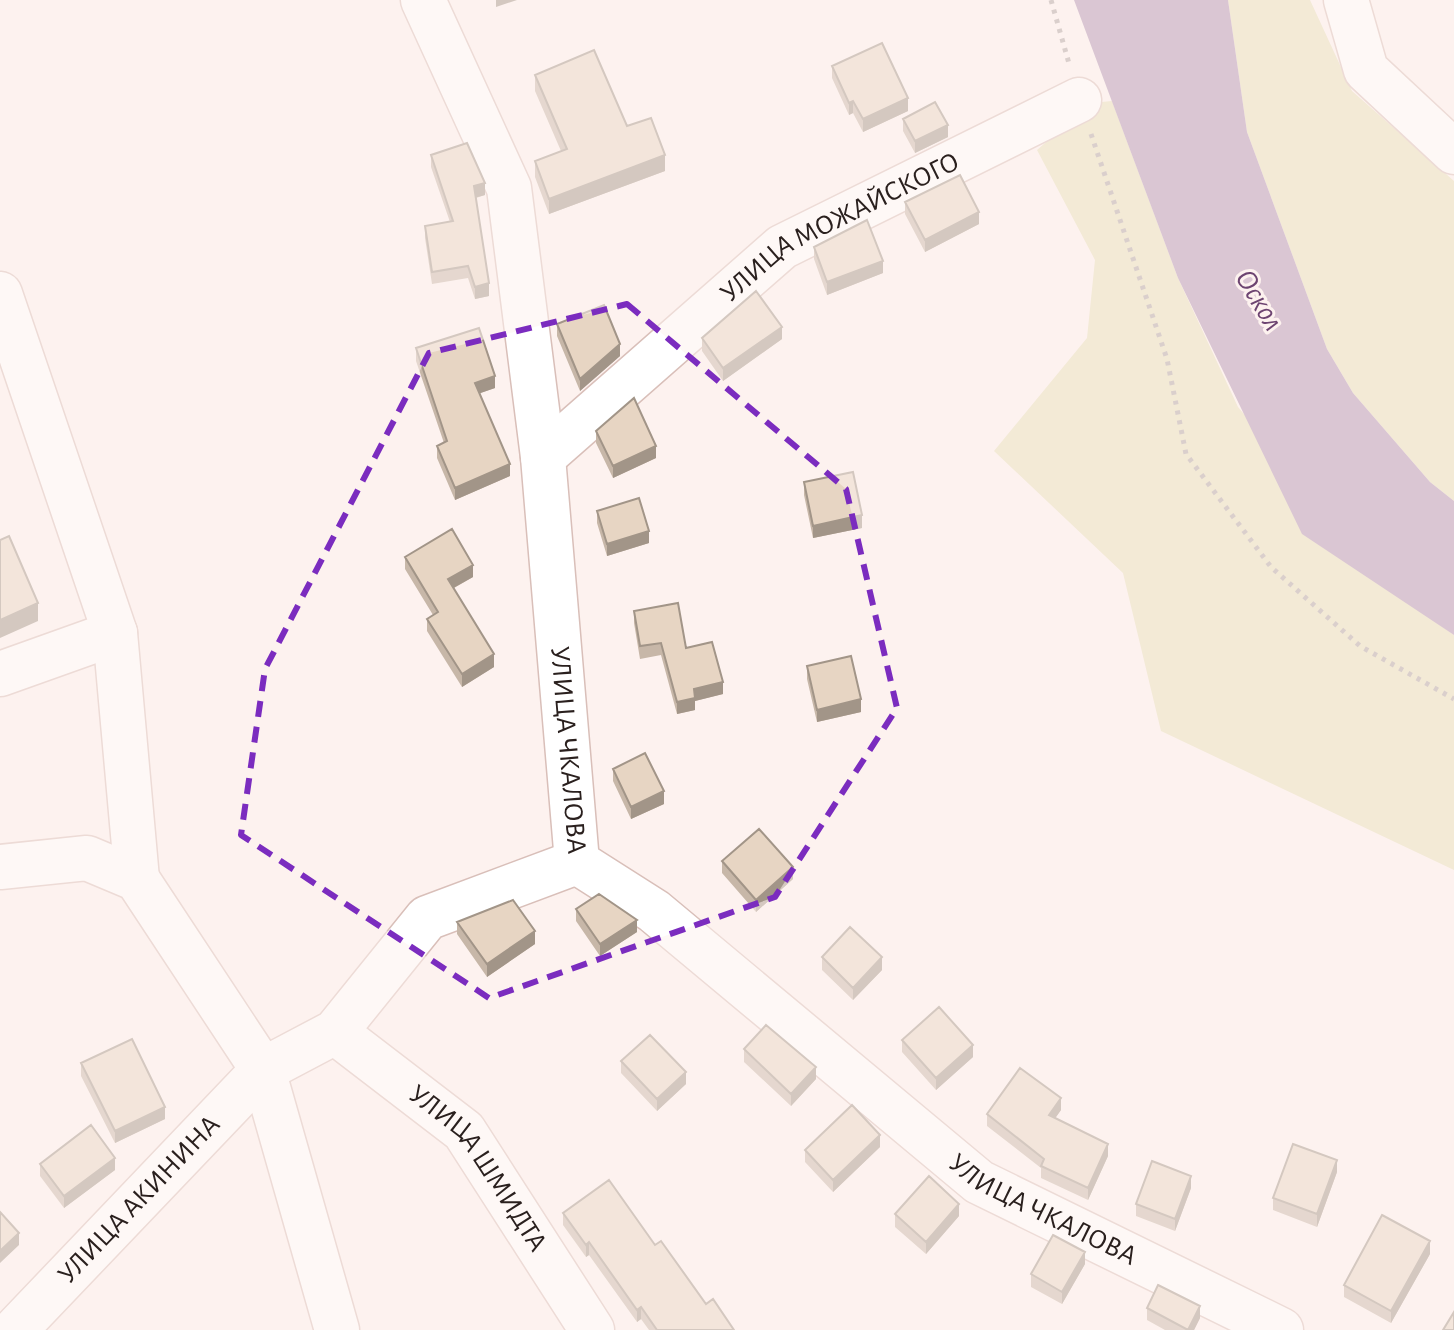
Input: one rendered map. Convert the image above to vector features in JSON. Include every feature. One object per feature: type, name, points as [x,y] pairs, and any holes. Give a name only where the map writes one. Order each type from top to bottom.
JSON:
[{"type":"street","name":"УЛИЦА ЧКАЛОВА","points":[[423,0],[509,188],[543,457],[577,862],[654,911],[979,1182],[1281,1330]]},
{"type":"street","points":[[1346,0],[1366,70],[1454,152]]},
{"type":"street","name":"УЛИЦА МОЖАЙСКОГО","points":[[543,457],[782,247],[1079,100]]},
{"type":"street","points":[[0,294],[115,633],[137,879],[263,1070],[337,1330]]},
{"type":"street","points":[[0,674],[115,633]]},
{"type":"street","points":[[0,867],[87,858],[137,879]]},
{"type":"street","name":"УЛИЦА АКИНИНА","points":[[15,1330],[263,1070],[335,1032],[427,918],[577,862]]},
{"type":"street","name":"УЛИЦА ШМИДТА","points":[[335,1032],[464,1131],[592,1330]]},
{"type":"path","points":[[1051,0],[1079,100],[1167,359],[1186,454],[1271,567],[1360,646],[1454,699]]},
{"type":"highlighted area","points":[[627,304],[846,489],[897,708],[775,897],[489,998],[241,835],[265,669],[429,353]]},
{"type":"shaded area","points":[[1228,0],[1310,0],[1352,91],[1454,181],[1454,501],[1430,482],[1353,393],[1327,349],[1247,132]]},
{"type":"shaded area","points":[[1112,101],[1178,278],[1238,407],[1398,595],[1454,635],[1454,870],[1161,731],[1123,573],[994,451],[1087,338],[1095,260],[1037,150],[1091,103]]},
{"type":"water","name":"Оскол","points":[[1074,0],[1228,0],[1247,132],[1327,349],[1353,393],[1430,482],[1454,501],[1454,635],[1302,534],[1178,278]]},
{"type":"building","points":[[882,43],[908,98],[863,119],[853,101],[849,103],[832,66]]},
{"type":"building","points":[[594,50],[627,126],[651,118],[665,155],[549,199],[535,161],[567,149],[535,75]]},
{"type":"building","points":[[935,102],[948,125],[915,141],[903,119]]},
{"type":"building","points":[[467,143],[485,183],[474,186],[489,283],[475,287],[468,266],[432,272],[425,226],[453,221],[431,155]]},
{"type":"building","points":[[960,175],[979,212],[925,240],[905,202]]},
{"type":"building","points":[[867,220],[883,261],[827,282],[814,247]]},
{"type":"building","points":[[756,291],[782,327],[723,368],[702,338]]},
{"type":"building","points":[[604,305],[620,344],[580,379],[557,324]]},
{"type":"building","points":[[479,328],[495,376],[475,383],[510,464],[455,488],[437,446],[447,441],[416,348]]},
{"type":"building","points":[[634,398],[656,446],[613,466],[596,431]]},
{"type":"building","points":[[853,472],[862,515],[813,526],[804,482]]},
{"type":"building","points":[[639,498],[649,531],[607,544],[597,511]]},
{"type":"building","points":[[452,529],[473,565],[448,579],[494,654],[462,674],[427,619],[438,612],[405,557]]},
{"type":"building","points":[[9,536],[38,603],[0,620],[0,540]]},
{"type":"building","points":[[678,603],[686,648],[712,642],[723,682],[694,689],[695,698],[677,702],[661,643],[640,646],[634,611]]},
{"type":"building","points":[[851,656],[861,699],[817,710],[807,666]]},
{"type":"building","points":[[645,753],[664,791],[631,807],[613,769]]},
{"type":"building","points":[[759,829],[793,867],[756,900],[722,861]]},
{"type":"building","points":[[599,894],[637,920],[600,944],[576,909]]},
{"type":"building","points":[[513,900],[535,931],[487,964],[457,922]]},
{"type":"building","points":[[850,927],[882,957],[853,988],[822,957]]},
{"type":"building","points":[[939,1007],[973,1045],[936,1078],[902,1040]]},
{"type":"building","points":[[766,1025],[816,1067],[791,1094],[744,1049]]},
{"type":"building","points":[[650,1035],[686,1072],[657,1099],[621,1061]]},
{"type":"building","points":[[132,1039],[165,1107],[115,1131],[81,1063]]},
{"type":"building","points":[[1020,1068],[1061,1098],[1049,1115],[1108,1144],[1088,1188],[1041,1166],[1044,1159],[987,1114]]},
{"type":"building","points":[[852,1105],[880,1135],[833,1180],[805,1150]]},
{"type":"building","points":[[91,1125],[115,1158],[64,1196],[40,1164]]},
{"type":"building","points":[[1293,1144],[1337,1160],[1317,1214],[1273,1198]]},
{"type":"building","points":[[1152,1161],[1191,1176],[1175,1219],[1136,1204]]},
{"type":"building","points":[[929,1176],[959,1204],[926,1242],[895,1214]]},
{"type":"building","points":[[609,1180],[655,1245],[661,1241],[706,1304],[713,1299],[734,1330],[657,1330],[641,1307],[637,1310],[589,1242],[586,1245],[563,1213]]},
{"type":"building","points":[[0,1212],[19,1233],[0,1251]]},
{"type":"building","points":[[1382,1215],[1430,1241],[1391,1311],[1344,1285]]},
{"type":"building","points":[[1053,1235],[1085,1252],[1062,1292],[1031,1274]]},
{"type":"building","points":[[1158,1285],[1200,1306],[1188,1330],[1147,1308]]},
{"type":"building","points":[[1454,1312],[1454,1330],[1443,1330]]}]
